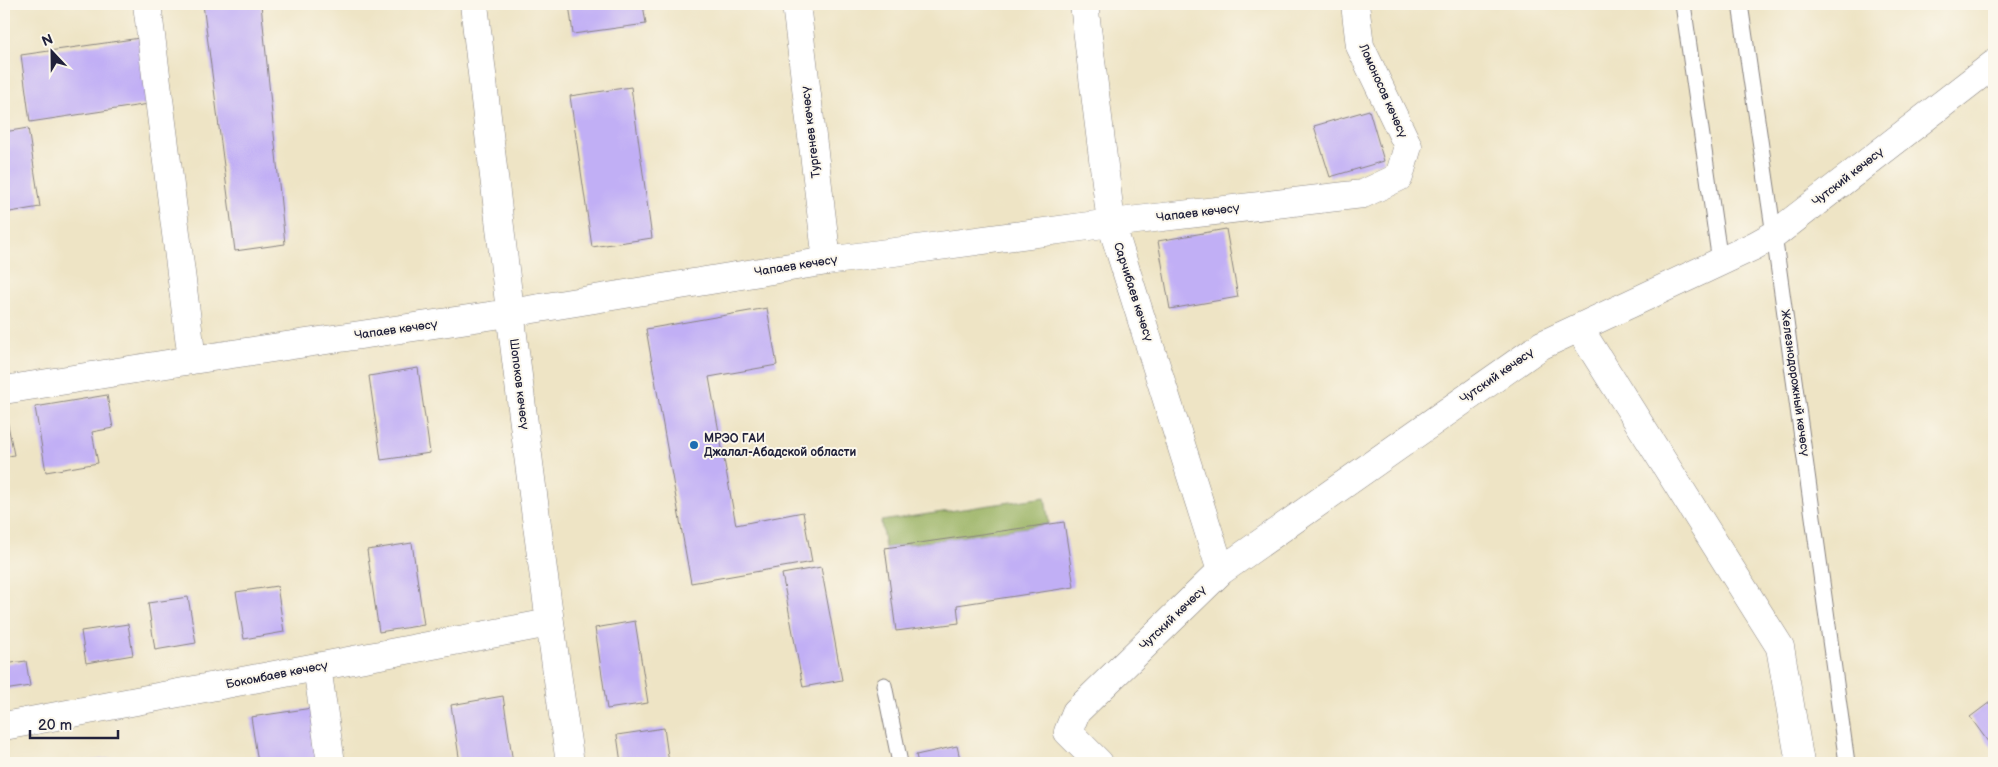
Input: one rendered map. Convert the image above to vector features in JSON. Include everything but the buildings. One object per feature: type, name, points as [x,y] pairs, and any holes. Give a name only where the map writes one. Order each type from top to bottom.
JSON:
[{"type":"street","points":[[147,4],[192,360]]},
{"type":"street","name":"Шопоков көчөсү","points":[[474,4],[549,623],[570,763]]},
{"type":"street","name":"Тургенев көчөсү","points":[[796,4],[827,261]]},
{"type":"street","name":"Сарчибаев көчөсү","points":[[1084,4],[1111,223],[1221,571]]},
{"type":"street","name":"Ломоносов көчөсү","points":[[1355,4],[1360,46],[1408,146],[1399,177]]},
{"type":"street","name":"Чутский көчөсү","points":[[1093,757],[1068,732],[1076,712],[1221,571],[1542,345],[1720,262],[1774,234],[1994,64]]},
{"type":"street","name":"Чапаев көчөсү","points":[[4,390],[510,313],[827,261],[1111,223],[1363,194],[1399,177]]},
{"type":"street","points":[[1579,328],[1780,647],[1800,763]]},
{"type":"street","name":"Бокомбаев көчөсү","points":[[4,726],[549,623]]},
{"type":"street","points":[[317,667],[330,763]]},
{"type":"lane","points":[[1683,4],[1720,262]]},
{"type":"lane","name":"Железнодорожный көчөсү","points":[[1740,4],[1774,234],[1847,763]]},
{"type":"lane","points":[[884,685],[900,763]]},
{"type":"green space","points":[[1045,497],[1049,524],[885,548],[881,521]]},
{"type":"place","name":"МРЭО ГАИ Джалал-Абадской области","points":[[694,445]]}]
